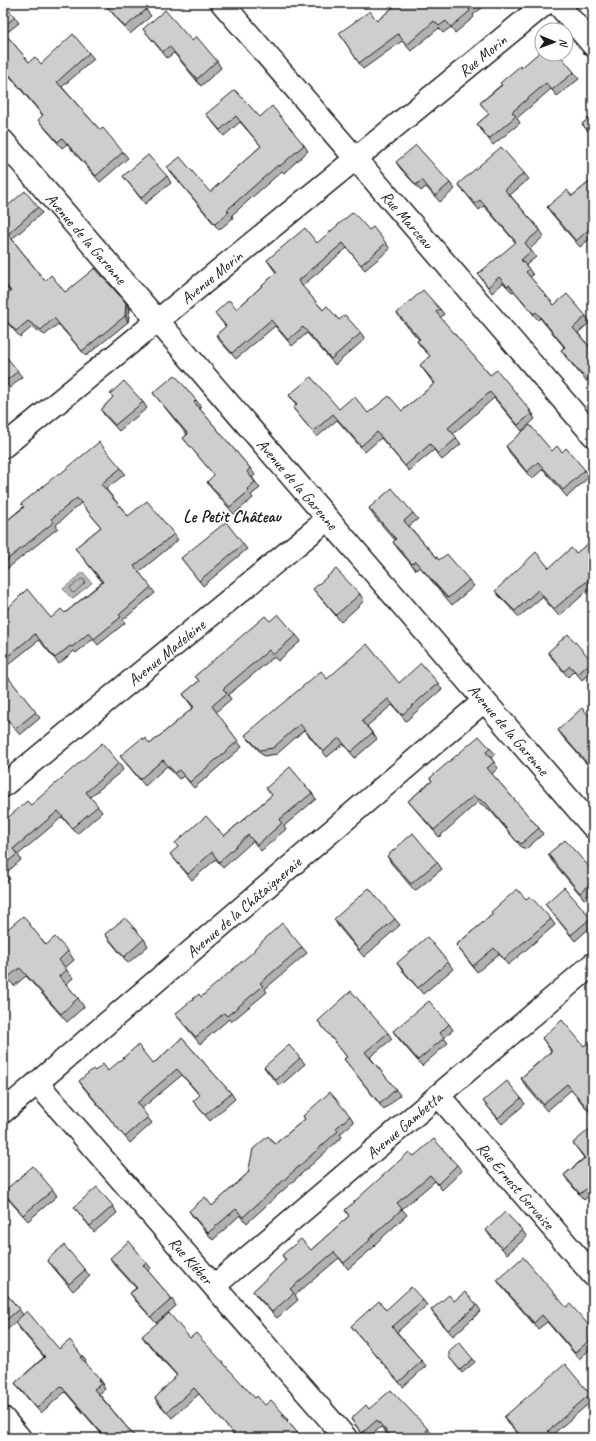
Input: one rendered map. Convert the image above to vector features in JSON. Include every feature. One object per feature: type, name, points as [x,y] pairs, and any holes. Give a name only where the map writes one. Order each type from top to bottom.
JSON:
[{"type":"street","name":"Rue Marceau","points":[[222,3],[593,436]]},
{"type":"street","name":"Rue Morin","points":[[419,106],[546,3]]},
{"type":"street","points":[[557,3],[593,45]]},
{"type":"street","name":"Avenue Morin","points":[[3,447],[419,106]]},
{"type":"street","name":"Avenue de la Garenne","points":[[3,141],[593,827]]},
{"type":"street","name":"Avenue Madeleine","points":[[3,786],[328,519]]},
{"type":"street","name":"Avenue de la Châtaigneraie","points":[[3,1112],[484,701]]},
{"type":"street","name":"Avenue Gambetta","points":[[214,1286],[593,964]]},
{"type":"street","name":"Rue Kléber","points":[[37,1083],[346,1438]]},
{"type":"street","name":"Rue Ernest Gervaise","points":[[439,1096],[593,1275]]},
{"type":"street","points":[[3,1418],[20,1438]]},
{"type":"water","points":[[83,572],[92,583],[72,599],[63,589]]},
{"type":"building","points":[[3,3],[15,17],[3,27]]},
{"type":"building","points":[[104,3],[141,3],[147,9],[125,27]]},
{"type":"building","points":[[398,3],[476,3],[469,9],[470,11],[451,27],[446,21],[439,26],[434,21],[407,45],[398,34],[359,63],[339,33],[370,11],[377,21]]},
{"type":"building","points":[[165,10],[192,41],[196,36],[217,61],[197,79],[169,46],[163,52],[143,29]]},
{"type":"building","points":[[3,31],[29,62],[35,57],[41,64],[73,34],[89,53],[57,82],[100,130],[103,128],[123,152],[96,176],[62,138],[58,142],[38,120],[43,115],[3,67]]},
{"type":"building","points":[[534,57],[534,62],[566,62],[574,72],[552,90],[546,83],[512,112],[516,116],[489,139],[477,124],[489,114],[480,103],[502,85],[500,83],[520,66],[521,68]]},
{"type":"building","points":[[235,90],[260,117],[272,106],[304,145],[279,167],[278,165],[227,210],[229,212],[215,224],[167,167],[180,157],[210,192],[261,146],[236,116],[220,130],[206,114]]},
{"type":"building","points":[[593,115],[593,136],[582,124]]},
{"type":"building","points":[[416,145],[450,183],[435,196],[422,180],[416,185],[396,162]]},
{"type":"building","points":[[501,147],[524,173],[505,190],[540,230],[525,243],[531,251],[521,260],[529,269],[526,272],[554,305],[567,294],[586,316],[573,328],[593,351],[593,376],[588,380],[561,350],[565,347],[536,312],[534,314],[509,285],[507,286],[499,277],[488,287],[478,274],[516,242],[480,200],[475,204],[458,184]]},
{"type":"building","points":[[148,155],[167,176],[141,198],[123,176]]},
{"type":"building","points":[[593,179],[593,226],[576,241],[547,207],[567,190],[572,196]]},
{"type":"building","points":[[25,191],[38,207],[8,234],[45,281],[51,275],[65,292],[95,268],[126,303],[125,316],[82,351],[54,318],[41,330],[28,321],[16,331],[3,317],[3,298],[11,291],[3,282],[3,210]]},
{"type":"building","points":[[353,212],[369,230],[373,227],[386,243],[361,265],[343,243],[298,281],[323,310],[327,306],[339,320],[345,315],[361,333],[331,359],[303,327],[288,340],[271,320],[232,353],[216,335],[226,326],[215,313],[229,300],[237,309],[277,272],[267,260],[305,228],[317,243]]},
{"type":"building","points":[[423,290],[440,309],[436,312],[490,375],[497,370],[530,410],[529,411],[531,414],[518,425],[490,392],[448,428],[457,438],[438,454],[430,444],[405,466],[377,432],[361,446],[333,414],[313,432],[293,408],[297,404],[289,395],[311,377],[339,409],[354,396],[368,413],[389,396],[402,411],[435,383],[420,365],[430,356],[417,341],[420,339],[397,313]]},
{"type":"building","points":[[3,353],[18,371],[6,381],[3,379]]},
{"type":"building","points":[[175,375],[196,400],[194,402],[250,468],[247,472],[255,482],[247,489],[249,491],[230,507],[207,482],[214,475],[183,438],[188,434],[153,393]]},
{"type":"building","points":[[124,381],[143,402],[115,425],[101,410],[113,397],[110,394]]},
{"type":"building","points":[[530,425],[552,451],[557,446],[562,452],[566,448],[585,470],[563,490],[538,462],[527,472],[506,446]]},
{"type":"building","points":[[99,442],[121,468],[101,484],[128,516],[147,501],[174,534],[134,566],[151,587],[119,615],[121,617],[94,639],[89,633],[72,647],[70,646],[55,658],[35,634],[3,660],[3,609],[5,611],[27,589],[51,618],[61,609],[65,613],[103,582],[75,548],[101,527],[77,498],[51,519],[54,522],[3,563],[3,524],[24,507],[21,504]]},
{"type":"building","points":[[392,488],[413,513],[404,521],[439,560],[447,554],[469,580],[448,598],[415,561],[412,564],[393,542],[396,539],[369,508]]},
{"type":"building","points":[[226,522],[243,544],[199,581],[181,558]]},
{"type":"building","points":[[588,544],[593,549],[593,576],[554,609],[538,590],[515,611],[495,591],[536,552],[549,568],[571,548],[576,553]]},
{"type":"building","points":[[336,569],[360,594],[336,615],[313,589]]},
{"type":"building","points":[[278,614],[296,635],[273,655],[269,650],[223,689],[227,693],[212,706],[238,741],[190,782],[179,770],[175,773],[163,760],[140,779],[120,756],[142,738],[144,740],[145,738],[150,744],[194,707],[183,694],[199,681],[195,676],[265,616],[270,621]]},
{"type":"building","points":[[568,634],[592,661],[578,674],[570,666],[564,671],[548,652]]},
{"type":"building","points":[[367,644],[399,683],[421,663],[438,683],[402,715],[388,699],[362,721],[372,733],[351,752],[339,738],[323,752],[300,724],[273,748],[260,750],[245,735],[321,671],[327,679]]},
{"type":"building","points":[[3,671],[36,712],[15,729],[3,714]]},
{"type":"building","points":[[582,708],[593,720],[593,757],[587,763],[558,730]]},
{"type":"building","points":[[479,736],[490,748],[486,752],[494,762],[487,768],[539,828],[521,844],[518,841],[517,842],[486,803],[473,796],[434,830],[408,801],[432,781],[430,778]]},
{"type":"building","points":[[102,743],[119,763],[86,792],[98,806],[72,828],[58,811],[13,849],[17,854],[3,866],[3,822],[27,801],[31,805]]},
{"type":"building","points":[[290,767],[312,793],[279,820],[282,823],[257,845],[248,835],[219,862],[212,852],[188,874],[170,854],[178,847],[175,843],[206,816],[224,836],[272,795],[266,788]]},
{"type":"building","points":[[413,833],[437,862],[411,884],[387,856]]},
{"type":"building","points":[[565,840],[593,871],[593,881],[580,893],[548,854]]},
{"type":"building","points":[[3,869],[6,873],[3,876]]},
{"type":"building","points":[[564,887],[591,918],[571,935],[545,904]]},
{"type":"building","points":[[369,888],[395,919],[359,950],[334,919]]},
{"type":"building","points":[[517,889],[526,899],[530,896],[551,919],[504,959],[494,948],[473,966],[456,945],[493,914],[491,912]]},
{"type":"building","points":[[23,916],[46,945],[55,937],[68,951],[59,960],[67,970],[59,976],[78,998],[61,1014],[20,968],[8,977],[3,972],[3,933]]},
{"type":"building","points":[[125,918],[144,939],[124,957],[105,934]]},
{"type":"building","points":[[282,923],[302,947],[260,983],[263,986],[227,1016],[224,1013],[196,1037],[175,1014],[199,994],[201,997],[254,951],[255,948]]},
{"type":"building","points":[[427,937],[448,962],[418,988],[397,963]]},
{"type":"building","points":[[351,991],[388,1033],[365,1052],[396,1089],[380,1104],[344,1059],[347,1057],[318,1021]]},
{"type":"building","points":[[429,1001],[449,1024],[440,1033],[444,1038],[418,1060],[393,1031]]},
{"type":"building","points":[[562,1020],[584,1046],[593,1039],[593,1077],[588,1082],[593,1088],[593,1115],[567,1084],[543,1104],[521,1078],[552,1051],[542,1038]]},
{"type":"building","points":[[182,1038],[231,1093],[205,1115],[193,1101],[200,1095],[177,1069],[137,1103],[148,1117],[125,1137],[79,1081],[93,1069],[95,1071],[103,1064],[108,1071],[138,1045],[153,1064]]},
{"type":"building","points":[[289,1045],[300,1058],[276,1080],[264,1067]]},
{"type":"building","points":[[507,1081],[521,1098],[498,1118],[483,1101]]},
{"type":"building","points":[[330,1092],[350,1116],[336,1128],[338,1131],[243,1217],[236,1209],[208,1233],[189,1211],[205,1197],[212,1206],[248,1173],[253,1149],[268,1136],[275,1144],[305,1119],[303,1116]]},
{"type":"building","points":[[592,1127],[593,1183],[580,1194],[564,1175],[585,1158],[573,1143]]},
{"type":"building","points":[[434,1139],[457,1165],[438,1184],[430,1175],[397,1203],[402,1209],[344,1263],[334,1252],[290,1289],[294,1293],[272,1312],[253,1291],[286,1260],[282,1255],[301,1239],[311,1250],[349,1216],[345,1210],[409,1152],[414,1156]]},
{"type":"building","points":[[33,1166],[53,1190],[23,1215],[3,1192]]},
{"type":"building","points":[[97,1187],[113,1206],[90,1226],[74,1207]]},
{"type":"building","points":[[505,1212],[522,1230],[502,1248],[486,1230]]},
{"type":"building","points":[[129,1241],[146,1262],[143,1265],[172,1299],[151,1317],[130,1293],[137,1288],[110,1258]]},
{"type":"building","points":[[64,1245],[85,1270],[69,1284],[47,1260]]},
{"type":"building","points":[[523,1257],[566,1307],[570,1304],[593,1330],[593,1337],[575,1353],[542,1315],[534,1323],[497,1280]]},
{"type":"building","points":[[411,1287],[423,1300],[392,1327],[422,1361],[399,1382],[351,1326],[379,1301],[386,1310]]},
{"type":"building","points":[[3,1290],[19,1309],[3,1323]]},
{"type":"building","points":[[465,1292],[477,1305],[448,1330],[431,1310],[449,1295],[454,1301]]},
{"type":"building","points":[[27,1311],[59,1349],[70,1340],[82,1356],[80,1357],[100,1379],[99,1381],[101,1384],[94,1389],[136,1438],[106,1438],[61,1386],[37,1408],[15,1383],[45,1357],[15,1322]]},
{"type":"building","points":[[169,1313],[190,1338],[196,1333],[255,1398],[257,1396],[265,1405],[271,1400],[284,1414],[282,1415],[302,1438],[237,1438],[194,1388],[167,1412],[155,1398],[177,1375],[142,1336]]},
{"type":"building","points":[[459,1342],[473,1359],[460,1370],[449,1357],[449,1351]]},
{"type":"building","points":[[565,1364],[590,1394],[548,1431],[555,1438],[523,1438],[504,1417]]},
{"type":"building","points":[[391,1390],[428,1429],[426,1431],[432,1438],[392,1438],[377,1420],[362,1433],[351,1419],[366,1405],[369,1409]]},
{"type":"district","name":"Le Petit Château","points":[[232,516]]}]
